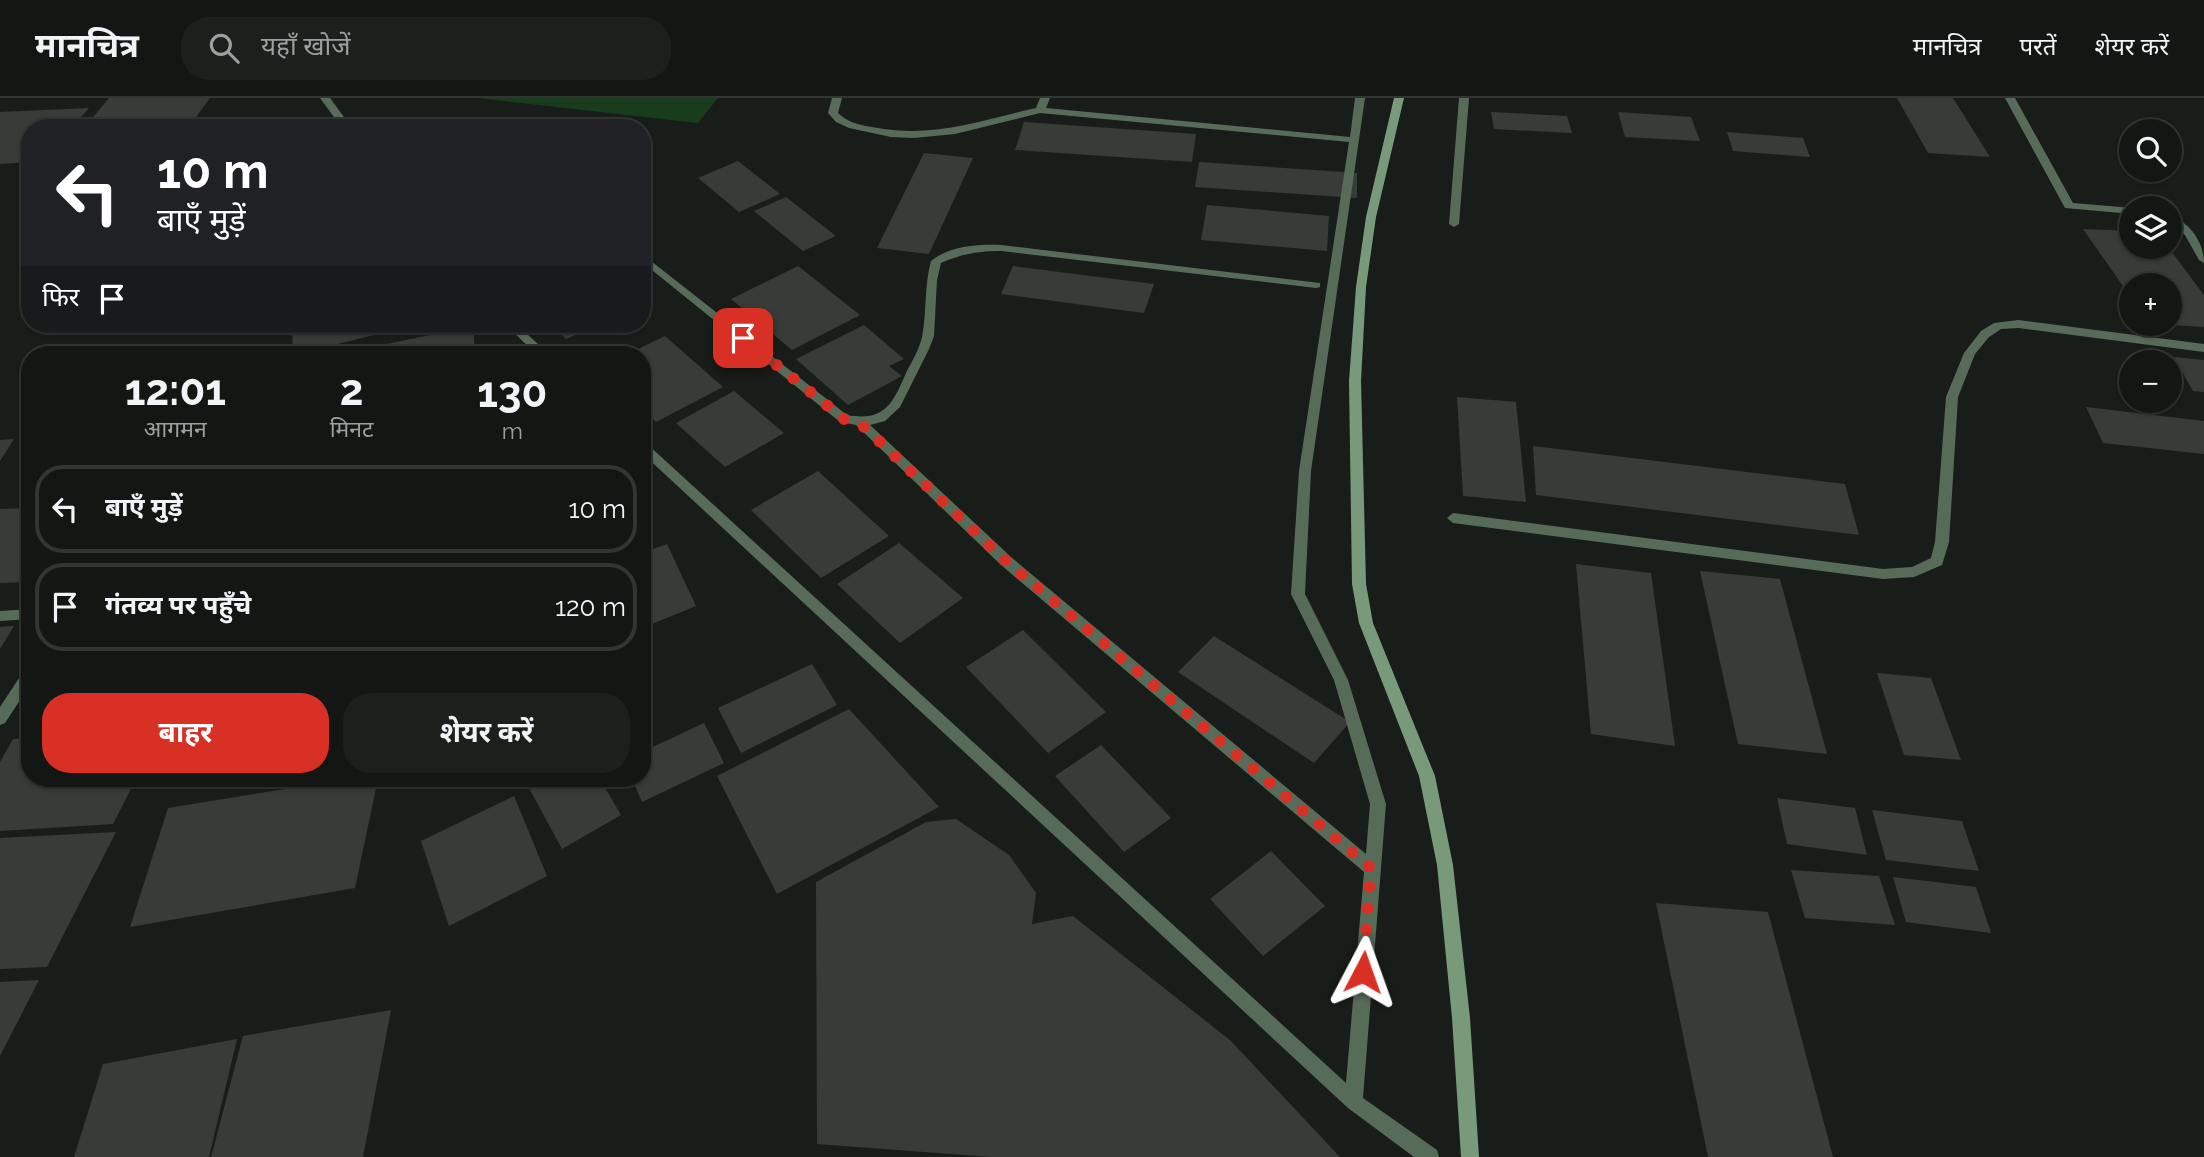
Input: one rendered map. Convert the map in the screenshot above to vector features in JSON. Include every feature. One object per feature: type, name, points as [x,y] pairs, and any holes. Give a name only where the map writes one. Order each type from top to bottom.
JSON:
[{"type":"street","points":[[325,98],[340,119]]},
{"type":"street","points":[[837,98],[833,113],[838,120],[876,131],[914,136],[953,133],[1040,110],[1353,140]]},
{"type":"street","points":[[1040,110],[1045,98]]},
{"type":"street","points":[[1354,1101],[1378,804],[1341,680],[1298,594],[1305,471],[1360,98]]},
{"type":"street","points":[[1399,98],[1371,217],[1361,287],[1355,381],[1359,584],[1366,622],[1427,776],[1445,865],[1461,1018],[1470,1157]]},
{"type":"street","points":[[1454,224],[1464,98]]},
{"type":"street","points":[[2010,98],[2069,206],[2119,210]]},
{"type":"street","points":[[2182,227],[2189,233],[2204,260]]},
{"type":"street","points":[[861,424],[883,418],[897,408],[928,339],[930,280],[936,261],[953,252],[977,247],[1001,248],[1315,285]]},
{"type":"street","points":[[651,264],[844,419],[861,424],[1006,561],[1371,868]]},
{"type":"street","points":[[1453,518],[1883,574],[1914,572],[1937,561],[1942,542],[1952,397],[1970,353],[1985,334],[1998,326],[2018,324],[2204,348]]},
{"type":"street","points":[[520,333],[534,346]]},
{"type":"street","points":[[651,454],[1354,1101],[1430,1157]]},
{"type":"street","points":[[0,615],[21,614]]},
{"type":"street","points":[[0,719],[21,687]]},
{"type":"green space","points":[[478,98],[718,98],[698,123]]},
{"type":"building","points":[[109,98],[210,98],[195,119],[92,119]]},
{"type":"building","points":[[1897,98],[1953,98],[1990,157],[1928,153]]},
{"type":"building","points":[[89,108],[80,119],[21,119],[21,163],[0,164],[0,112]]},
{"type":"building","points":[[1491,112],[1567,116],[1572,133],[1494,129]]},
{"type":"building","points":[[1618,112],[1691,117],[1700,141],[1625,137]]},
{"type":"building","points":[[1024,122],[1196,134],[1192,162],[1015,150]]},
{"type":"building","points":[[1727,132],[1803,138],[1810,157],[1733,151]]},
{"type":"building","points":[[924,153],[973,158],[929,254],[877,248]]},
{"type":"building","points":[[738,161],[780,194],[739,212],[698,178]]},
{"type":"building","points":[[1199,162],[1357,173],[1357,198],[1195,187]]},
{"type":"building","points":[[786,197],[836,236],[803,251],[754,211]]},
{"type":"building","points":[[1207,205],[1329,216],[1327,251],[1201,240]]},
{"type":"building","points":[[2083,229],[2119,230],[2119,259],[2177,259],[2204,295],[2204,327],[2182,326],[2182,273],[2119,273],[2119,280]]},
{"type":"building","points":[[798,266],[860,315],[792,350],[731,299]]},
{"type":"building","points":[[1013,266],[1154,284],[1144,313],[1001,294]]},
{"type":"building","points":[[864,325],[904,359],[889,366],[902,376],[848,405],[796,359]]},
{"type":"building","points":[[292,333],[382,333],[329,346],[293,346]]},
{"type":"building","points":[[440,333],[473,333],[474,346],[377,346]]},
{"type":"building","points":[[560,333],[580,333],[566,339]]},
{"type":"building","points":[[665,336],[723,387],[656,422],[651,418],[651,346],[644,346]]},
{"type":"building","points":[[2182,358],[2204,360],[2204,392],[2193,391],[2182,371]]},
{"type":"building","points":[[734,391],[784,433],[725,467],[676,423]]},
{"type":"building","points":[[1457,397],[1516,402],[1526,502],[1463,496]]},
{"type":"building","points":[[2086,407],[2204,421],[2204,454],[2103,443]]},
{"type":"building","points":[[14,439],[0,461],[0,440]]},
{"type":"building","points":[[1533,446],[1845,484],[1859,535],[1536,495]]},
{"type":"building","points":[[818,471],[889,536],[821,578],[751,510]]},
{"type":"building","points":[[21,508],[21,582],[0,583],[0,509]]},
{"type":"building","points":[[899,543],[963,598],[900,643],[837,584]]},
{"type":"building","points":[[667,544],[696,606],[651,624],[651,550]]},
{"type":"building","points":[[1576,564],[1651,573],[1675,746],[1591,734]]},
{"type":"building","points":[[1700,571],[1780,579],[1827,754],[1738,744]]},
{"type":"building","points":[[14,626],[0,649],[0,627]]},
{"type":"building","points":[[1023,630],[1106,712],[1048,753],[966,667]]},
{"type":"building","points":[[1214,636],[1350,722],[1314,763],[1178,672]]},
{"type":"building","points":[[812,664],[837,705],[741,753],[718,708]]},
{"type":"building","points":[[1877,673],[1931,678],[1961,760],[1904,755]]},
{"type":"building","points":[[849,709],[939,807],[777,894],[717,776]]},
{"type":"building","points":[[704,723],[724,763],[642,802],[635,787],[651,787],[651,748]]},
{"type":"building","points":[[13,739],[21,739],[21,787],[132,787],[113,824],[0,831],[0,762]]},
{"type":"building","points":[[1101,745],[1171,818],[1124,852],[1055,776]]},
{"type":"building","points":[[297,787],[376,787],[355,888],[130,927],[168,808]]},
{"type":"building","points":[[528,787],[605,787],[621,815],[562,849]]},
{"type":"building","points":[[514,796],[547,876],[449,926],[421,841]]},
{"type":"building","points":[[1777,798],[1855,808],[1867,855],[1787,844]]},
{"type":"building","points":[[1872,810],[1962,821],[1979,871],[1886,860]]},
{"type":"building","points":[[956,819],[1009,855],[1036,893],[1032,924],[1073,916],[1231,1041],[1340,1157],[991,1157],[817,1144],[816,882],[926,822]]},
{"type":"building","points":[[116,832],[47,967],[0,969],[0,838]]},
{"type":"building","points":[[1271,851],[1325,906],[1263,956],[1210,899]]},
{"type":"building","points":[[1791,870],[1879,876],[1895,925],[1805,918]]},
{"type":"building","points":[[1893,877],[1976,887],[1991,933],[1906,922]]},
{"type":"building","points":[[1656,903],[1768,912],[1833,1157],[1708,1157]]},
{"type":"building","points":[[39,980],[0,1056],[0,982]]},
{"type":"building","points":[[391,1010],[363,1157],[211,1157],[243,1036]]},
{"type":"building","points":[[237,1039],[209,1157],[74,1157],[103,1064]]},
{"type":"route","points":[[743,338],[844,419],[861,424],[1006,561],[1371,868],[1363,972]]}]
